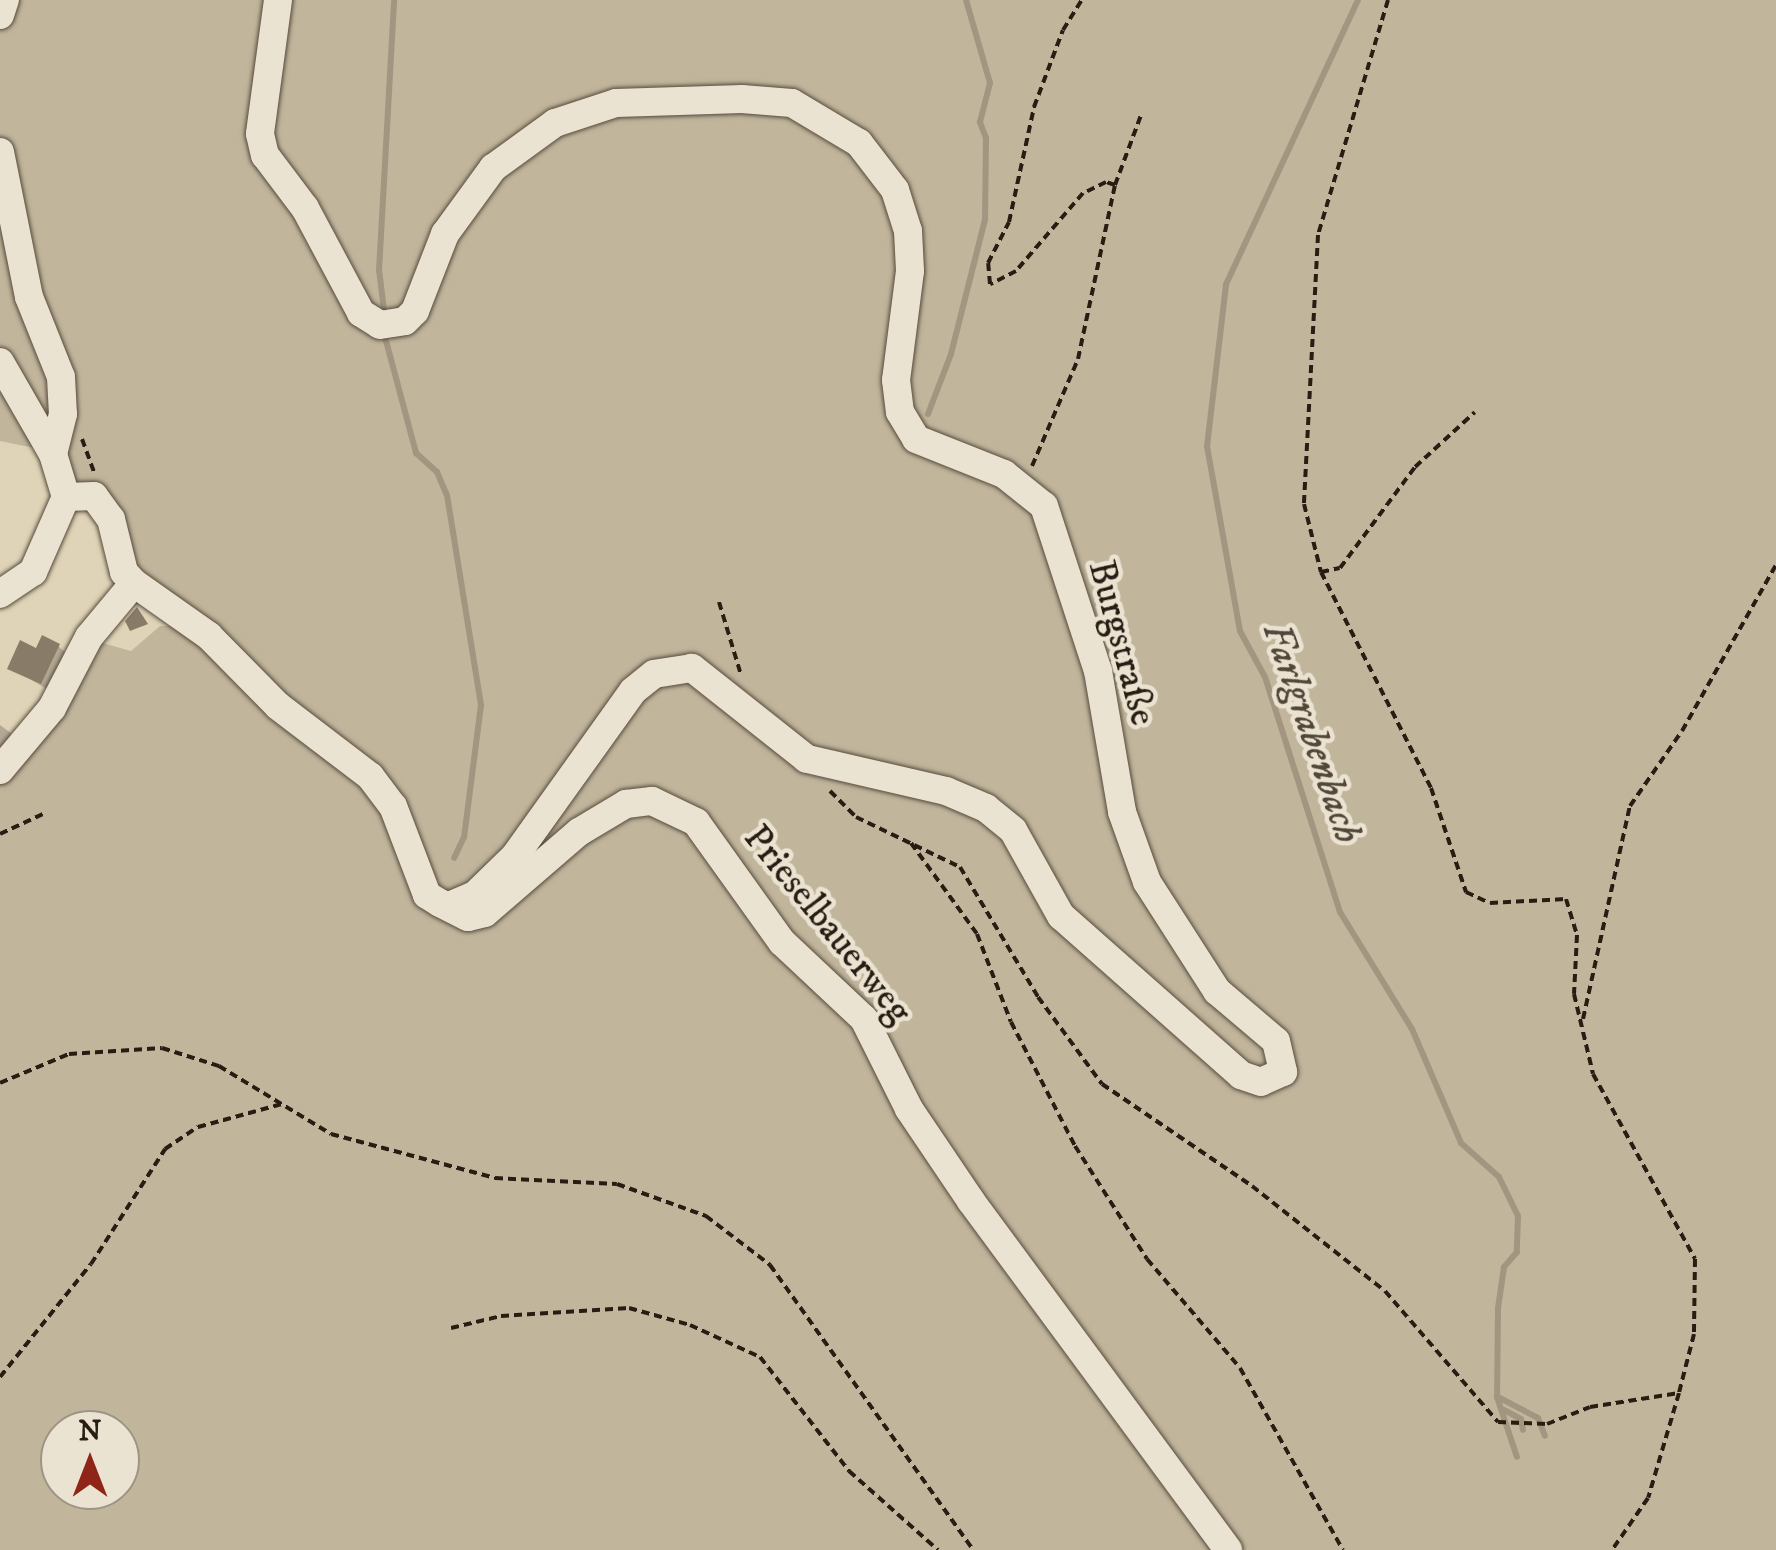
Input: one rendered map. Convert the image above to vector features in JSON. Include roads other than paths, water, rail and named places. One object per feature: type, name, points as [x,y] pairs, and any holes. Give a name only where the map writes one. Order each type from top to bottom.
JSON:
[{"type":"street","points":[[0,15],[5,0]]},
{"type":"street","name":"Burgstraße","points":[[278,0],[261,142],[370,321],[391,325],[415,312],[459,208],[493,168],[555,123],[616,103],[792,103],[859,143],[895,190],[908,232],[910,271],[896,380],[900,412],[916,439],[1024,486],[1044,506],[1098,671],[1122,812],[1147,882],[1217,991],[1276,1041],[1283,1072],[1274,1080],[1241,1074],[1061,916],[1013,830],[986,808],[946,792],[806,759],[692,668],[654,674],[633,691],[515,856],[475,896],[452,906]]},
{"type":"street","points":[[0,152],[29,297],[60,376],[63,414],[52,454]]},
{"type":"street","points":[[0,362],[52,454],[66,498],[33,572],[0,594]]},
{"type":"street","points":[[66,498],[94,496],[111,519],[124,572],[134,583],[209,636],[278,706],[370,776],[393,806],[428,896],[452,906]]},
{"type":"street","points":[[0,770],[52,708],[89,637],[134,583]]},
{"type":"street","name":"Prieselbauerweg","points":[[452,906],[468,917],[485,912],[580,832],[626,804],[652,801],[696,822],[782,942],[864,1019],[909,1108],[971,1201],[1228,1550]]},
{"type":"waterway","points":[[384,310],[379,271],[394,0]]},
{"type":"waterway","points":[[928,414],[951,354],[985,220],[986,138],[980,122],[990,83],[966,0]]},
{"type":"waterway","name":"Farlgrabenbach","points":[[1358,0],[1226,285],[1207,446],[1240,631],[1265,677],[1340,912],[1412,1029],[1461,1143],[1499,1177],[1518,1216],[1517,1252],[1504,1267],[1498,1308],[1497,1397],[1517,1457]]},
{"type":"waterway","points":[[385,337],[416,453],[437,472],[447,495],[481,705],[464,837],[454,858]]},
{"type":"waterway","points":[[1498,1397],[1538,1418],[1545,1436]]},
{"type":"waterway","points":[[1504,1410],[1521,1419],[1523,1430]]}]
